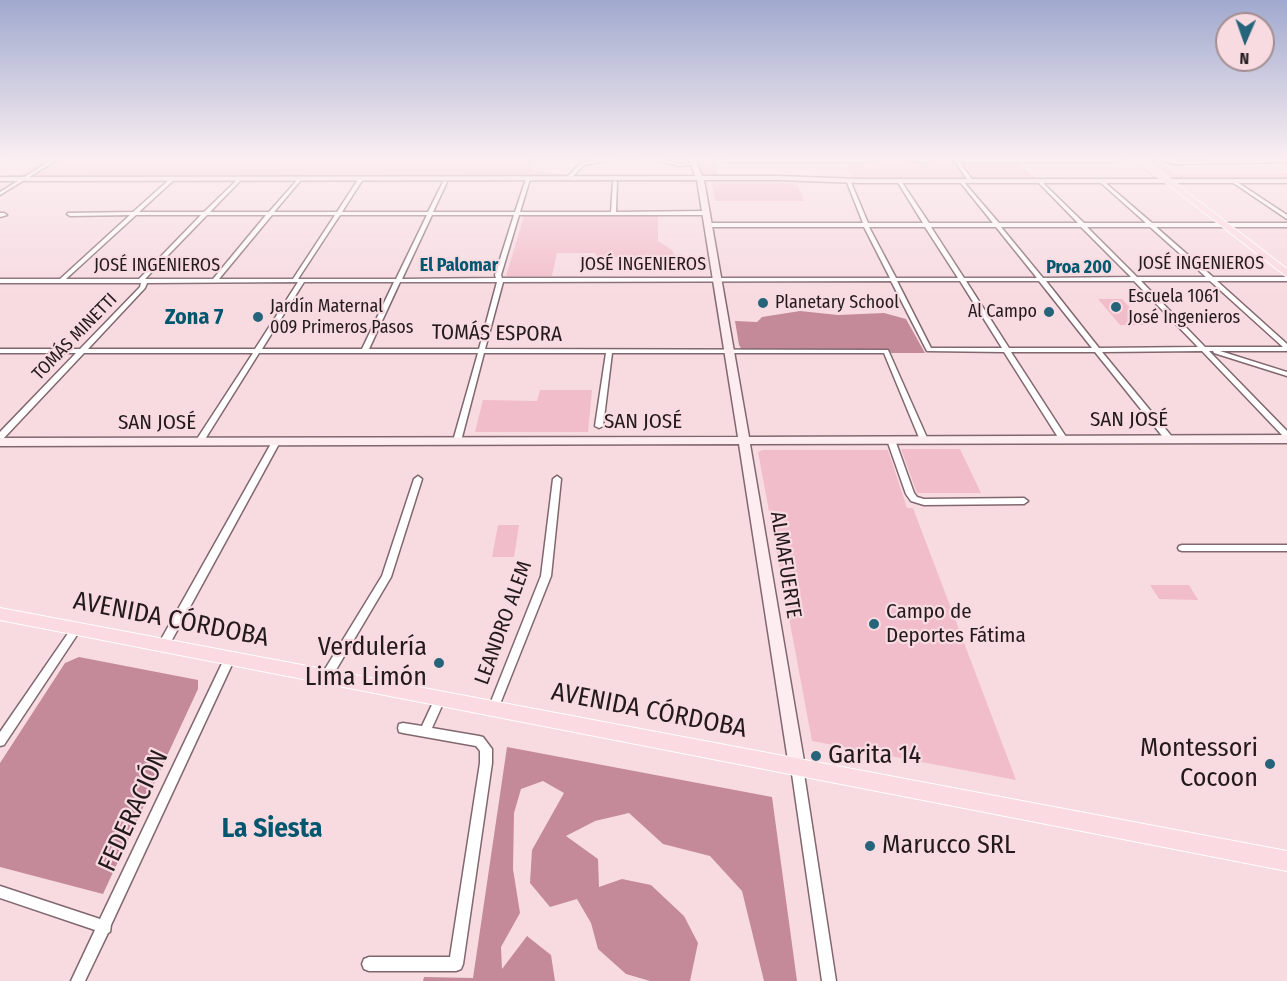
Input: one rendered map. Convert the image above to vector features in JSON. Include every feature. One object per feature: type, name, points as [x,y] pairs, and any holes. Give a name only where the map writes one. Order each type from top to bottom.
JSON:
[{"type":"main road","points":[[1197,204],[1287,274]]},
{"type":"main road","name":"AVENIDA CÓRDOBA","points":[[0,615],[1287,861]]},
{"type":"street","points":[[61,281],[145,204]]},
{"type":"street","name":"TOMÁS MINETTI","points":[[0,437],[143,287],[142,279],[215,204]]},
{"type":"street","points":[[214,281],[278,204]]},
{"type":"street","points":[[199,442],[257,351],[344,204]]},
{"type":"street","points":[[365,350],[434,204]]},
{"type":"street","points":[[457,441],[482,350],[499,280],[498,275],[519,204]]},
{"type":"street","points":[[613,213],[614,204]]},
{"type":"street","name":"ALMAFUERTE","points":[[705,204],[830,981]]},
{"type":"street","points":[[858,204],[929,350],[1287,348]]},
{"type":"street","points":[[913,204],[1064,440]]},
{"type":"street","points":[[981,204],[1170,440]]},
{"type":"street","points":[[1062,204],[1287,437]]},
{"type":"street","points":[[1128,204],[1287,348]]},
{"type":"street","points":[[1268,204],[1287,217]]},
{"type":"street","points":[[70,214],[707,213]]},
{"type":"street","points":[[709,225],[1287,225]]},
{"type":"street","name":"JOSÉ INGENIEROS","points":[[0,281],[1287,279]]},
{"type":"street","points":[[1204,350],[1287,374]]},
{"type":"street","name":"TOMÁS ESPORA","points":[[0,351],[886,351],[924,440]]},
{"type":"street","points":[[598,426],[609,352]]},
{"type":"street","name":"SAN JOSÉ","points":[[0,442],[1170,440],[1287,437]]},
{"type":"street","points":[[891,440],[910,494],[914,499],[924,502],[1024,501]]},
{"type":"street","points":[[163,646],[276,442]]},
{"type":"street","points":[[326,677],[386,577],[418,479]]},
{"type":"street","name":"LEANDRO ALEM","points":[[493,709],[546,576],[557,479]]},
{"type":"street","points":[[1182,548],[1287,548]]},
{"type":"street","points":[[0,741],[76,629]]},
{"type":"street","name":"FEDERACIÓN","points":[[78,981],[230,658]]},
{"type":"street","points":[[425,732],[440,699]]},
{"type":"street","points":[[369,964],[456,964],[486,763],[486,750],[479,741],[403,728]]},
{"type":"street","points":[[0,892],[105,927]]},
{"type":"shaded area","points":[[524,216],[658,216],[658,241],[672,250],[675,257],[658,261],[627,261],[616,257],[598,258],[595,253],[557,253],[552,276],[506,276]]},
{"type":"shaded area","points":[[1098,299],[1122,299],[1145,325],[1120,325]]},
{"type":"shaded area","points":[[800,311],[838,315],[884,313],[906,319],[925,353],[891,353],[884,349],[742,350],[735,321],[757,322],[762,317]]},
{"type":"shaded area","points":[[540,390],[592,390],[588,432],[475,432],[483,400],[537,401]]},
{"type":"shaded area","points":[[901,449],[960,449],[981,493],[917,493]]},
{"type":"shaded area","name":"Campo de Deportes Fátima","points":[[763,450],[888,450],[907,508],[913,508],[1016,780],[812,741],[758,452]]},
{"type":"shaded area","points":[[498,525],[519,525],[514,557],[492,557]]},
{"type":"shaded area","points":[[1150,585],[1189,585],[1198,600],[1159,599]]},
{"type":"shaded area","points":[[79,657],[198,680],[198,689],[103,894],[0,867],[0,763],[65,663]]},
{"type":"shaded area","points":[[507,747],[772,797],[797,981],[764,981],[742,891],[710,856],[663,844],[629,813],[595,821],[566,836],[598,859],[599,887],[622,879],[651,885],[684,916],[698,943],[690,981],[650,981],[626,974],[598,949],[591,923],[577,899],[550,907],[530,883],[532,850],[564,793],[543,781],[521,789],[514,813],[513,869],[520,913],[501,947],[502,969],[527,936],[551,955],[555,981],[423,981],[424,977],[473,978]]},
{"type":"place","name":"Planetary School","points":[[763,303]]},
{"type":"place","name":"Escuela 1061 José Ingenieros","points":[[1116,307]]},
{"type":"place","name":"Al Campo","points":[[1049,312]]},
{"type":"place","name":"Jardín Maternal 009 Primeros Pasos","points":[[258,317]]},
{"type":"place","name":"Campo de Deportes Fátima","points":[[874,624]]},
{"type":"place","name":"Verdulería Lima Limón","points":[[439,663]]},
{"type":"place","name":"Garita 14","points":[[816,756]]},
{"type":"place","name":"Montessori Cocoon","points":[[1270,764]]},
{"type":"place","name":"Marucco SRL","points":[[870,846]]},
{"type":"district","name":"El Palomar","points":[[459,266]]},
{"type":"district","name":"Proa 200","points":[[1079,268]]},
{"type":"district","name":"Zona 7","points":[[194,318]]},
{"type":"district","name":"La Siesta","points":[[272,829]]}]
